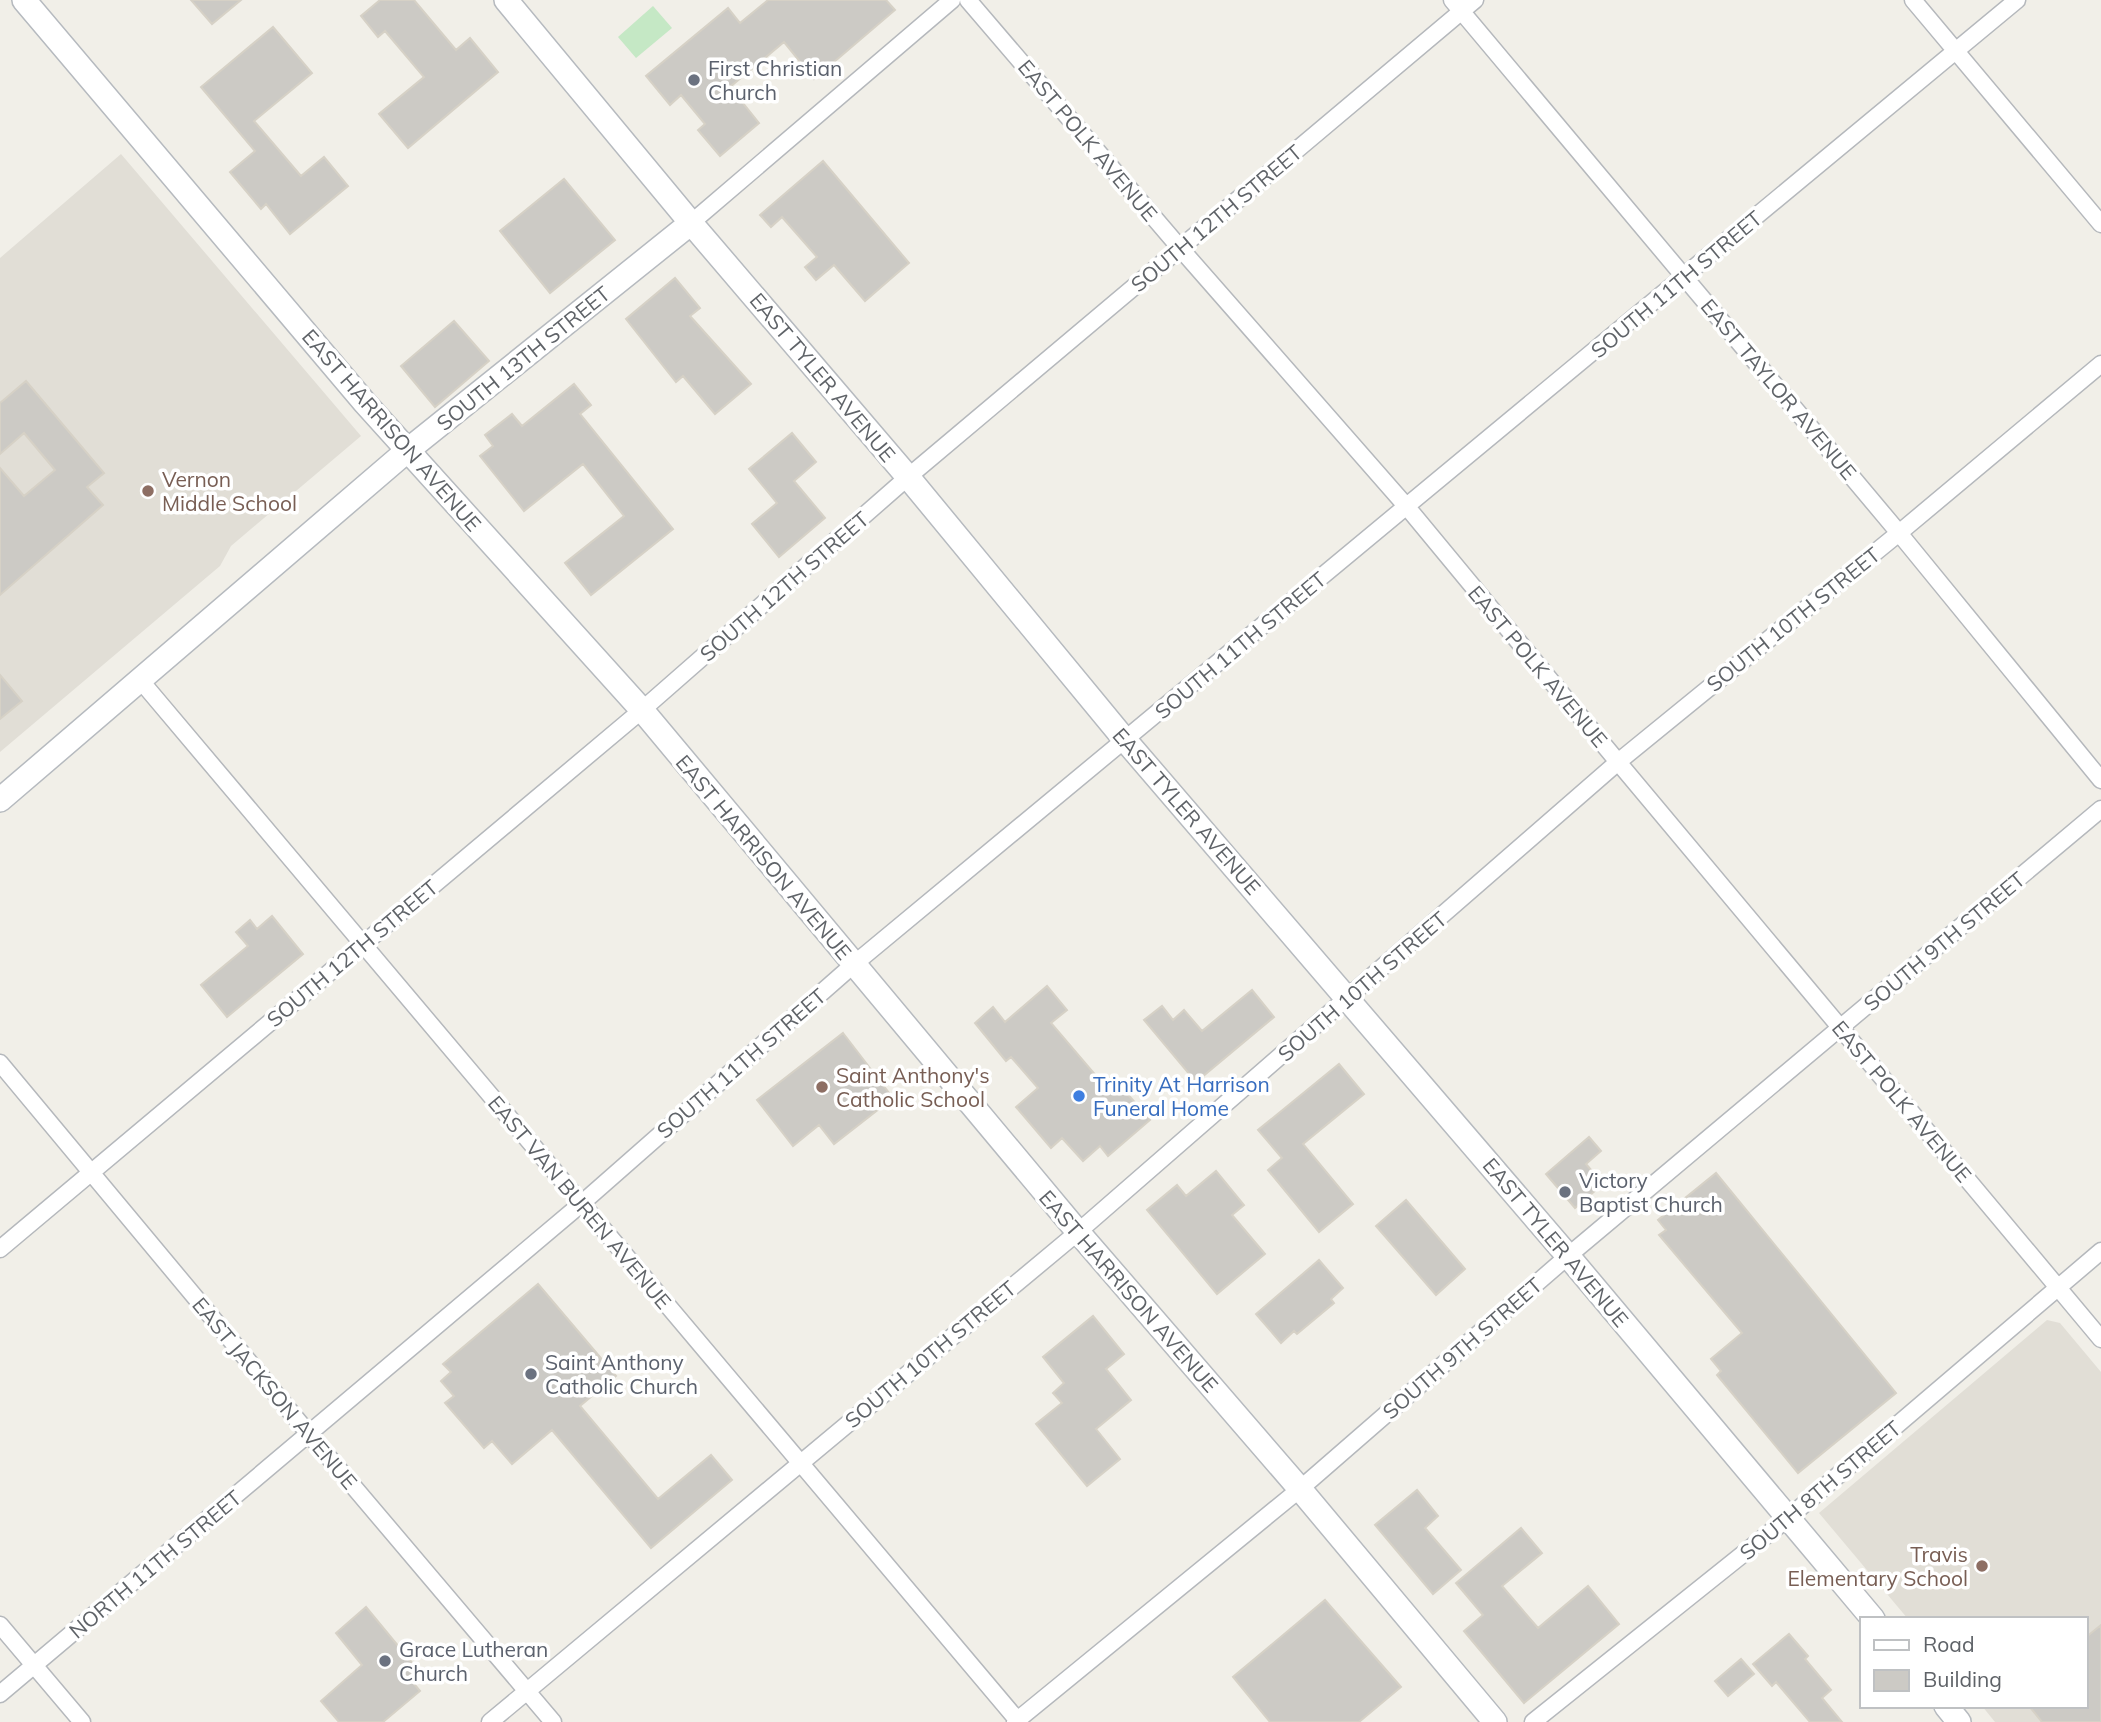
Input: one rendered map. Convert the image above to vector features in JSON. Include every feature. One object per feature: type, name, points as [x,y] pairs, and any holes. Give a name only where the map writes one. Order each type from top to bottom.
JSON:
[{"type":"main road","name":"EAST HARRISON AVENUE","points":[[24,0],[408,450],[642,709],[853,965],[1495,1722]]},
{"type":"main road","name":"EAST TYLER AVENUE","points":[[506,0],[691,223],[908,477],[1125,740],[1569,1256],[1871,1617]]},
{"type":"main road","name":"SOUTH 13TH STREET","points":[[0,800],[408,450],[691,223]]},
{"type":"main road","points":[[1948,1708],[1959,1722]]},
{"type":"street","name":"SOUTH 13TH STREET","points":[[691,223],[952,0]]},
{"type":"street","name":"EAST POLK AVENUE","points":[[968,0],[1407,507],[2101,1339]]},
{"type":"street","name":"SOUTH 12TH STREET","points":[[0,1249],[642,709],[908,477],[1180,248],[1457,6],[1475,0]]},
{"type":"street","points":[[1913,0],[2101,223]]},
{"type":"street","name":"SOUTH 11TH STREET","points":[[309,1434],[581,1204],[853,965],[2017,0]]},
{"type":"street","name":"EAST TAYLOR AVENUE","points":[[1457,6],[1899,533],[2101,780]]},
{"type":"street","name":"SOUTH 10TH STREET","points":[[490,1722],[1078,1232],[1618,762],[1899,533],[2101,363]]},
{"type":"street","name":"EAST VAN BUREN AVENUE","points":[[141,681],[1017,1721]]},
{"type":"street","name":"SOUTH 9TH STREET","points":[[1017,1721],[1300,1489],[1569,1256],[2101,809]]},
{"type":"street","name":"EAST JACKSON AVENUE","points":[[0,1063],[552,1722]]},
{"type":"street","name":"SOUTH 8TH STREET","points":[[1533,1722],[1788,1518],[2101,1251]]},
{"type":"street","name":"NORTH 11TH STREET","points":[[0,1694],[309,1434]]},
{"type":"street","points":[[0,1625],[82,1722]]},
{"type":"shaded area","name":"Vernon Middle School","points":[[121,154],[361,436],[231,546],[220,566],[0,752],[0,258]]},
{"type":"shaded area","name":"Travis Elementary School","points":[[2047,1320],[2060,1323],[2101,1372],[2101,1722],[1995,1722],[1984,1708],[2087,1708],[2087,1617],[1906,1617],[1819,1513]]},
{"type":"green space","points":[[653,6],[672,28],[636,58],[618,37]]},
{"type":"building","points":[[191,0],[241,0],[212,24]]},
{"type":"building","points":[[380,0],[414,0],[456,50],[470,38],[498,72],[408,148],[379,114],[424,77],[385,31],[378,37],[361,16]]},
{"type":"building","points":[[768,0],[886,0],[895,10],[814,79],[784,42],[730,87],[759,123],[720,156],[698,130],[705,124],[681,95],[670,105],[646,76],[728,8],[740,23]]},
{"type":"building","points":[[273,27],[312,73],[254,121],[301,176],[324,157],[348,186],[290,234],[266,204],[261,209],[230,172],[255,151],[201,87]]},
{"type":"building","points":[[823,161],[909,263],[865,301],[834,265],[816,280],[805,267],[817,257],[782,217],[771,227],[760,215]]},
{"type":"building","points":[[564,179],[615,240],[550,293],[500,231]]},
{"type":"building","points":[[675,278],[700,308],[690,316],[751,384],[715,414],[683,376],[676,382],[626,319]]},
{"type":"building","points":[[454,321],[489,361],[435,407],[401,366]]},
{"type":"building","points":[[26,381],[104,473],[87,487],[103,505],[0,595],[0,468],[24,496],[55,470],[24,433],[0,454],[0,403]]},
{"type":"building","points":[[574,384],[591,405],[580,414],[673,529],[591,595],[565,563],[624,516],[583,464],[524,511],[480,456],[493,446],[485,435],[512,414],[522,426]]},
{"type":"building","points":[[792,433],[816,462],[794,481],[825,518],[779,557],[752,524],[777,503],[749,469]]},
{"type":"building","points":[[0,675],[22,701],[0,719]]},
{"type":"building","points":[[272,916],[303,954],[227,1017],[201,985],[248,946],[236,932],[250,920],[257,929]]},
{"type":"building","points":[[1047,986],[1067,1010],[1051,1023],[1103,1084],[1112,1076],[1150,1120],[1108,1156],[1100,1146],[1083,1161],[1062,1138],[1051,1148],[1016,1107],[1038,1088],[1011,1057],[1006,1061],[975,1023],[993,1007],[1005,1022]]},
{"type":"building","points":[[1252,990],[1274,1017],[1196,1082],[1144,1020],[1162,1006],[1173,1020],[1184,1010],[1202,1031]]},
{"type":"building","points":[[843,1033],[893,1098],[834,1144],[819,1125],[793,1146],[757,1100]]},
{"type":"building","points":[[1339,1064],[1364,1094],[1303,1144],[1353,1204],[1319,1232],[1268,1170],[1282,1158],[1258,1130]]},
{"type":"building","points":[[1589,1137],[1601,1151],[1586,1164],[1603,1184],[1575,1208],[1546,1174]]},
{"type":"building","points":[[1216,1171],[1244,1205],[1232,1215],[1265,1254],[1217,1294],[1147,1210],[1177,1185],[1186,1196]]},
{"type":"building","points":[[1716,1173],[1896,1393],[1798,1473],[1717,1375],[1721,1371],[1711,1359],[1742,1333],[1659,1235],[1666,1230],[1658,1220]]},
{"type":"building","points":[[1406,1200],[1465,1269],[1436,1295],[1376,1226]]},
{"type":"building","points":[[1319,1260],[1343,1288],[1331,1299],[1334,1303],[1297,1334],[1294,1331],[1281,1343],[1256,1314]]},
{"type":"building","name":"Saint Anthony Catholic Church","points":[[538,1284],[616,1376],[580,1406],[658,1499],[711,1455],[732,1480],[651,1548],[552,1430],[512,1464],[492,1441],[484,1448],[445,1403],[454,1396],[441,1381],[451,1372],[443,1364]]},
{"type":"building","points":[[1093,1316],[1124,1354],[1106,1369],[1131,1400],[1096,1429],[1120,1459],[1087,1486],[1036,1424],[1062,1403],[1053,1393],[1064,1383],[1043,1357]]},
{"type":"building","points":[[1417,1490],[1438,1516],[1425,1528],[1461,1570],[1433,1594],[1375,1525]]},
{"type":"building","points":[[1521,1528],[1542,1553],[1502,1586],[1538,1628],[1588,1586],[1619,1624],[1524,1703],[1464,1631],[1483,1615],[1456,1583]]},
{"type":"building","points":[[1325,1600],[1401,1687],[1359,1722],[1270,1722],[1233,1677]]},
{"type":"building","points":[[366,1607],[418,1670],[409,1678],[420,1691],[383,1722],[339,1722],[321,1701],[362,1665],[336,1633]]},
{"type":"building","points":[[2101,1625],[2101,1722],[2042,1722],[2031,1708],[2087,1708],[2087,1636]]},
{"type":"building","points":[[1789,1634],[1808,1656],[1805,1659],[1831,1690],[1822,1698],[1842,1722],[1810,1722],[1776,1682],[1772,1686],[1753,1664]]},
{"type":"building","points":[[1741,1659],[1754,1674],[1728,1696],[1715,1681]]},
{"type":"place","name":"First Christian Church","points":[[694,80]]},
{"type":"place","name":"Vernon Middle School","points":[[148,491]]},
{"type":"place","name":"Saint Anthony's Catholic School","points":[[822,1087]]},
{"type":"place","name":"Trinity At Harrison Funeral Home","points":[[1079,1096]]},
{"type":"place","name":"Victory Baptist Church","points":[[1565,1192]]},
{"type":"place","name":"Saint Anthony Catholic Church","points":[[531,1374]]},
{"type":"place","name":"Travis Elementary School","points":[[1982,1566]]},
{"type":"place","name":"Grace Lutheran Church","points":[[385,1661]]}]
